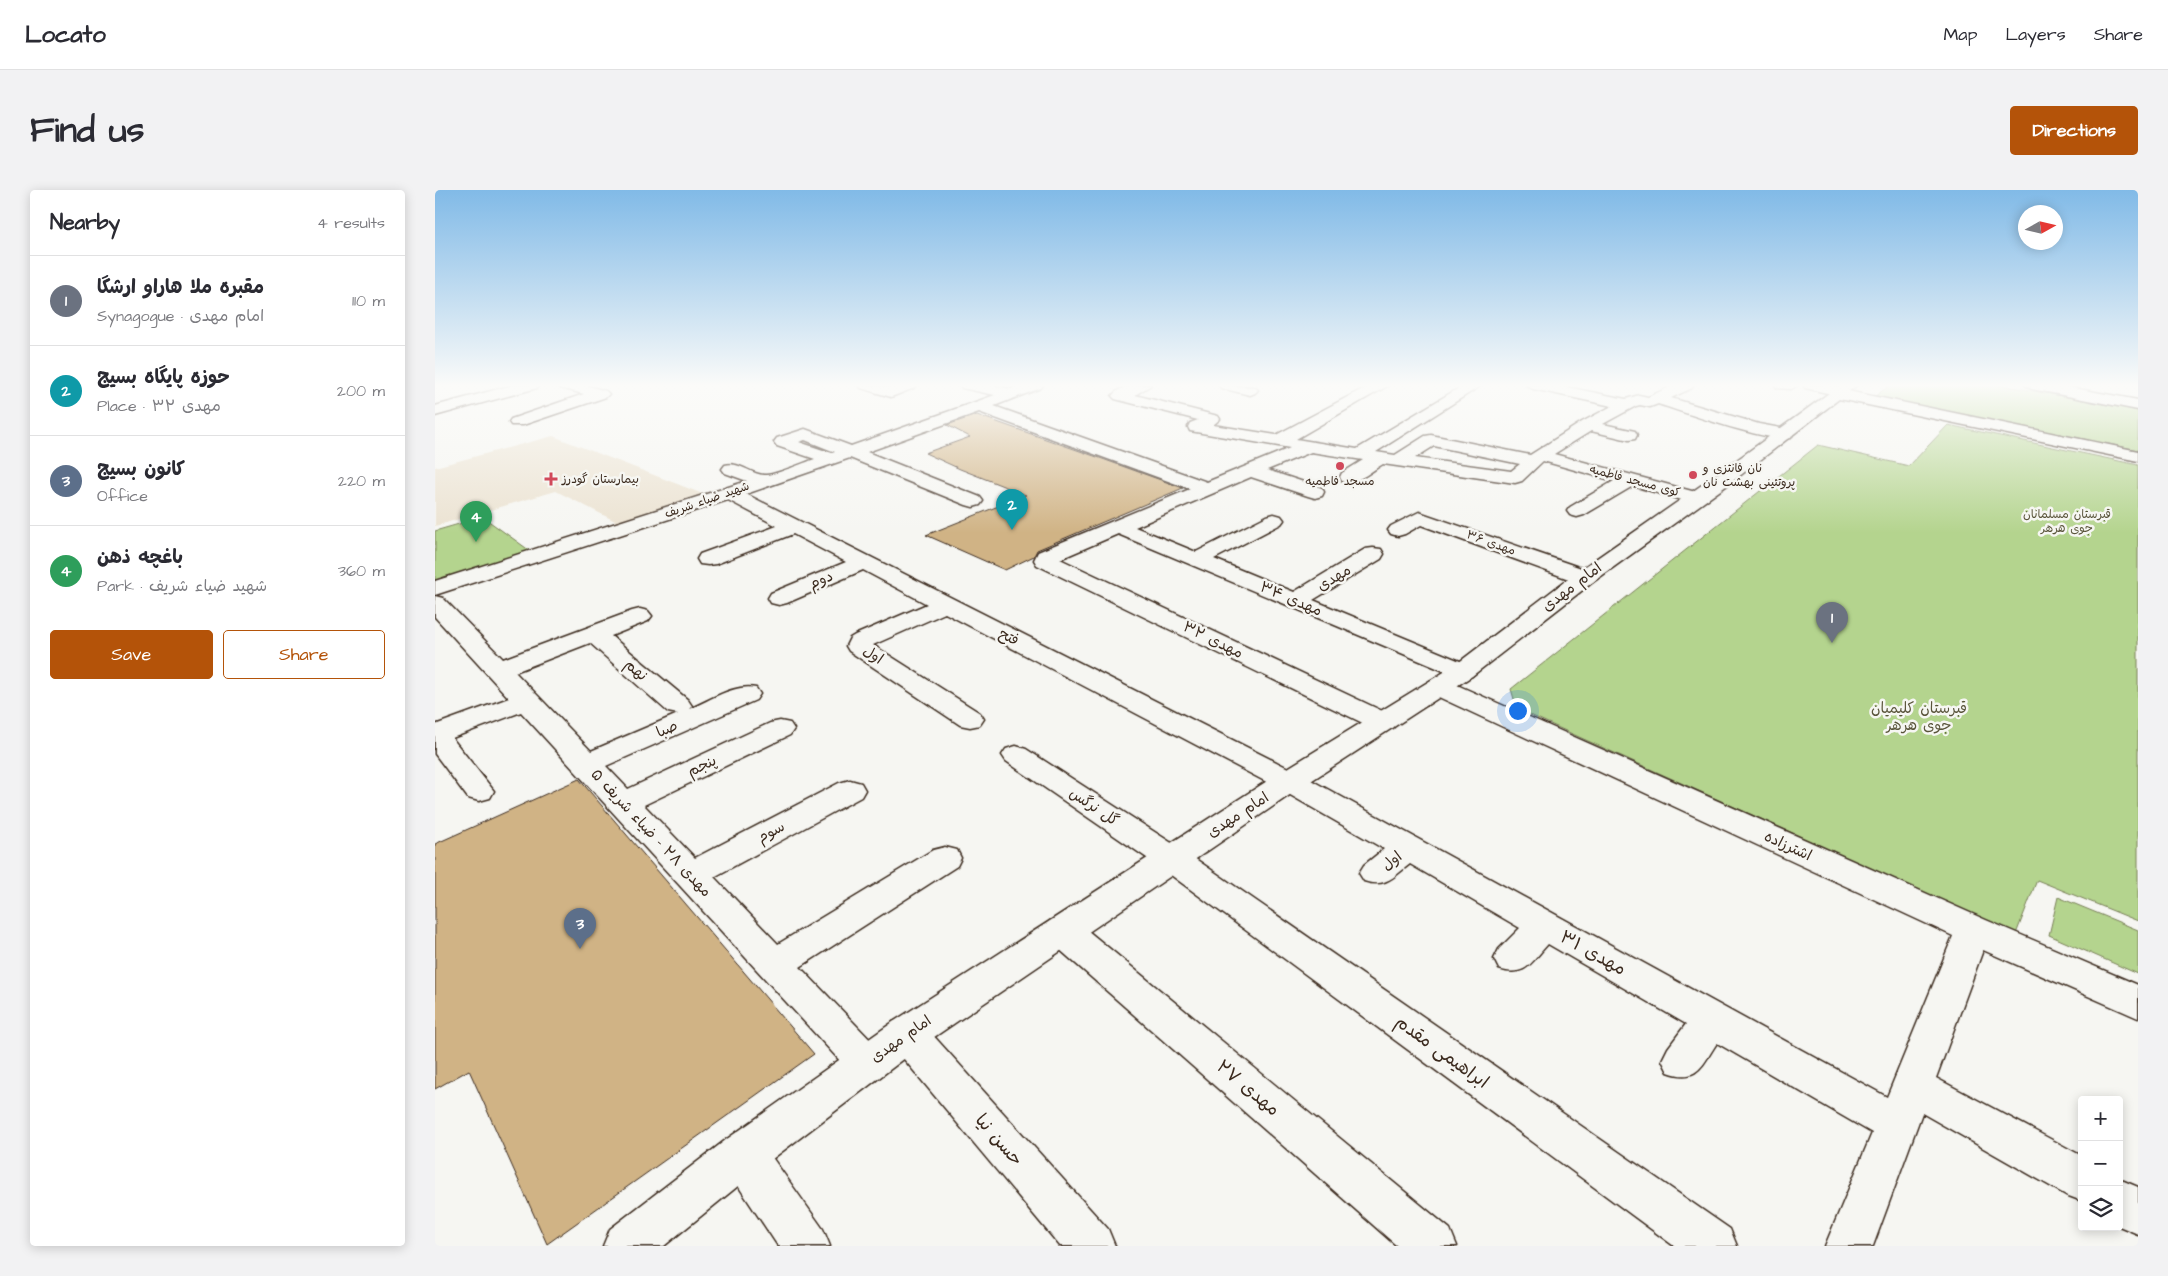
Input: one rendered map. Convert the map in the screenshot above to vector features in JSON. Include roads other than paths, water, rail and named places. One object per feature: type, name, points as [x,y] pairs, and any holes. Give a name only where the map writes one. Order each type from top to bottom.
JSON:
[{"type":"street","points":[[804,434],[783,442],[830,458]]},
{"type":"street","points":[[806,434],[973,501]]},
{"type":"street","name":"شهید ضیاء شریف","points":[[435,588],[729,493],[899,434]]},
{"type":"street","points":[[1056,434],[1207,489]]},
{"type":"street","points":[[1235,434],[1388,460],[1515,477],[1536,458],[1572,434]]},
{"type":"street","points":[[1277,442],[1291,434]]},
{"type":"street","points":[[1359,455],[1393,434]]},
{"type":"street","name":"امام مهدی","points":[[627,1246],[743,1154],[907,1034],[1289,781],[1451,679],[1585,577],[1785,434]]},
{"type":"street","points":[[2041,434],[2138,456]]},
{"type":"street","name":"کوی مسجد فاطمیه","points":[[1349,477],[1429,440],[1483,444],[1696,498]]},
{"type":"street","points":[[1118,527],[1307,447]]},
{"type":"street","points":[[731,469],[763,481]]},
{"type":"street","points":[[1249,471],[1315,492]]},
{"type":"street","points":[[1577,511],[1631,480]]},
{"type":"street","name":"فتح","points":[[729,493],[1289,781]]},
{"type":"street","name":"مهدی ۳۶","points":[[1398,530],[1419,518],[1423,519],[1585,577]]},
{"type":"street","points":[[1197,560],[1274,520]]},
{"type":"street","points":[[708,559],[795,526]]},
{"type":"street","name":"مهدی ۳۲","points":[[1118,527],[1046,557],[1045,560],[1383,722]]},
{"type":"street","name":"مهدی ۳۴","points":[[1118,527],[1295,601],[1451,679]]},
{"type":"street","name":"مهدی","points":[[1295,601],[1373,554]]},
{"type":"street","name":"دوم","points":[[779,598],[864,562]]},
{"type":"street","name":"مهدی ۲۸ - ضیاء شریف ۵","points":[[435,603],[867,1063]]},
{"type":"street","name":"اول","points":[[946,604],[863,640],[858,646],[970,719]]},
{"type":"street","points":[[498,670],[640,616]]},
{"type":"street","name":"نهم","points":[[593,634],[678,706]]},
{"type":"street","name":"اشترزاده","points":[[1451,679],[1973,930],[2138,1002]]},
{"type":"street","name":"صبا","points":[[587,764],[747,694]]},
{"type":"street","points":[[479,791],[435,735],[527,700]]},
{"type":"street","name":"پنجم","points":[[623,803],[780,729]]},
{"type":"street","name":"گل نرگس","points":[[1016,755],[1172,859]]},
{"type":"street","name":"مهدی ۳۱","points":[[1289,781],[1896,1124]]},
{"type":"street","name":"سوم","points":[[691,875],[850,790]]},
{"type":"street","name":"اول","points":[[1377,873],[1408,848]]},
{"type":"street","points":[[775,964],[945,858]]},
{"type":"street","name":"ابراهیمی مقدم","points":[[1172,859],[1713,1246]]},
{"type":"street","points":[[1512,959],[1544,925]]},
{"type":"street","points":[[1849,1246],[1973,930]]},
{"type":"street","name":"مهدی ۲۷","points":[[1063,931],[1433,1246]]},
{"type":"street","points":[[1682,1060],[1712,1020]]},
{"type":"street","name":"حسن نیا","points":[[907,1034],[1091,1246]]},
{"type":"street","points":[[1912,1086],[2078,1178]]},
{"type":"street","points":[[743,1154],[806,1246]]},
{"type":"street","points":[[2123,1203],[2138,1211]]},
{"type":"place","name":"مسجد فاطمیه","points":[[1340,466]]},
{"type":"place","name":"نان فانتزی و پروتئینی بهشت نان","points":[[1693,475]]},
{"type":"place","name":"بیمارستان گودرز","points":[[551,479]]},
{"type":"place","name":"حوزه پایگاه بسیج","points":[[1012,530]]},
{"type":"place","name":"باغچه ذهن","points":[[476,542]]},
{"type":"place","name":"مقبره ملا هاراو ارشگا","points":[[1832,643]]},
{"type":"place","name":"کانون بسیج","points":[[580,949]]},
{"type":"park label","name":"قبرستان مسلمانان جوی هرهر","points":[[2067,521]]},
{"type":"park label","name":"قبرستان کلیمیان جوی هرهر","points":[[1919,716]]}]
